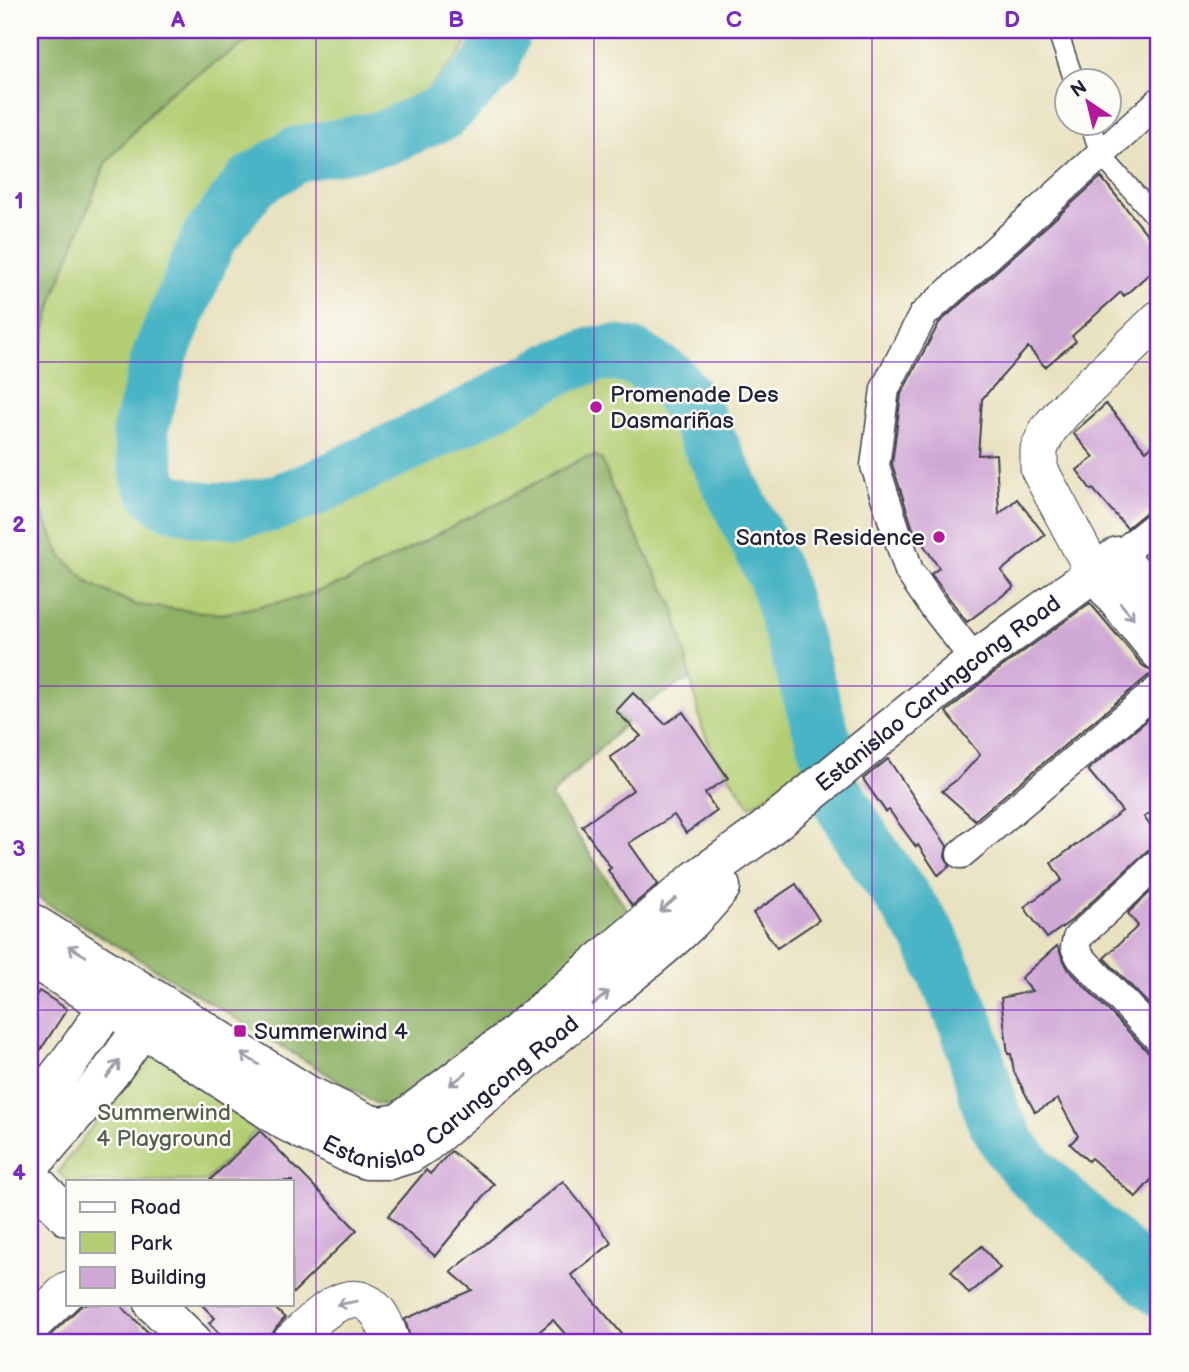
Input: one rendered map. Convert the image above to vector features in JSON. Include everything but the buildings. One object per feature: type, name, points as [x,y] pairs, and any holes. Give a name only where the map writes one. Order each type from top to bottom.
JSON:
[{"type":"street","points":[[975,660],[909,571],[874,466],[885,389],[923,315],[1159,102]]},
{"type":"street","points":[[1159,319],[1063,412],[1048,430],[1039,449],[1040,469],[1068,522],[1106,564],[1159,606]]},
{"type":"street","points":[[1106,564],[1159,523]]},
{"type":"street","points":[[1106,564],[1159,651]]},
{"type":"street","name":"Estanislao Carungcong Road","points":[[30,922],[117,993],[151,1015],[287,1122],[367,1160],[400,1157],[426,1143],[673,937],[712,899],[768,827],[975,660],[1106,564]]},
{"type":"street","points":[[961,853],[1159,689]]},
{"type":"street","points":[[1159,862],[1077,938],[1075,947],[1080,957],[1159,1039]]},
{"type":"street","name":"Estanislao Carungcong Road","points":[[30,957],[117,993]]},
{"type":"street","points":[[30,1156],[39,1156],[48,1095],[117,993]]},
{"type":"street","points":[[48,1095],[151,1015]]},
{"type":"street","points":[[30,1177],[66,1215]]},
{"type":"street","points":[[30,1326],[66,1292]]},
{"type":"street","points":[[291,1342],[328,1308],[344,1300],[360,1301],[374,1307],[391,1342]]},
{"type":"street","points":[[156,1306],[192,1342]]},
{"type":"lane","points":[[1057,30],[1069,66]]},
{"type":"lane","points":[[1094,136],[1101,155],[1159,222]]},
{"type":"green space","points":[[30,30],[265,30],[167,94],[106,162],[55,293],[31,385],[30,433]]},
{"type":"green space","name":"Promenade Des Dasmariñas","points":[[265,30],[472,30],[464,49],[426,92],[380,117],[313,127],[284,135],[259,151],[227,180],[193,231],[141,339],[124,393],[120,432],[136,509],[151,522],[199,532],[237,532],[272,526],[320,510],[482,432],[560,389],[598,375],[625,376],[655,392],[675,422],[758,589],[805,765],[761,801],[750,806],[713,753],[702,727],[673,605],[614,493],[602,460],[596,456],[584,458],[346,582],[295,599],[222,614],[136,605],[92,585],[62,557],[38,504],[30,441],[31,385],[55,293],[106,162],[167,95]]},
{"type":"green space","points":[[30,441],[38,504],[62,557],[92,585],[136,605],[222,614],[295,599],[346,582],[584,458],[595,456],[602,460],[614,493],[673,605],[691,678],[648,702],[551,796],[633,918],[404,1102],[389,1106],[375,1103],[30,893]]},
{"type":"green space","name":"Summerwind 4 Playground","points":[[150,1050],[264,1123],[207,1180],[66,1180],[58,1172]]},
{"type":"waterway","points":[[504,30],[491,65],[444,112],[384,138],[297,154],[251,183],[209,238],[160,355],[140,431],[149,479],[156,492],[168,501],[203,510],[233,510],[269,505],[313,489],[475,412],[552,370],[596,354],[615,353],[634,357],[670,379],[693,409],[776,578],[827,751]]},
{"type":"waterway","points":[[838,797],[864,842],[930,937],[968,1027],[992,1114],[1011,1148],[1034,1175],[1159,1288]]},
{"type":"place","name":"Promenade Des Dasmariñas","points":[[596,407]]},
{"type":"place","name":"Santos Residence","points":[[939,537]]},
{"type":"place","name":"Summerwind 4","points":[[240,1031]]}]
